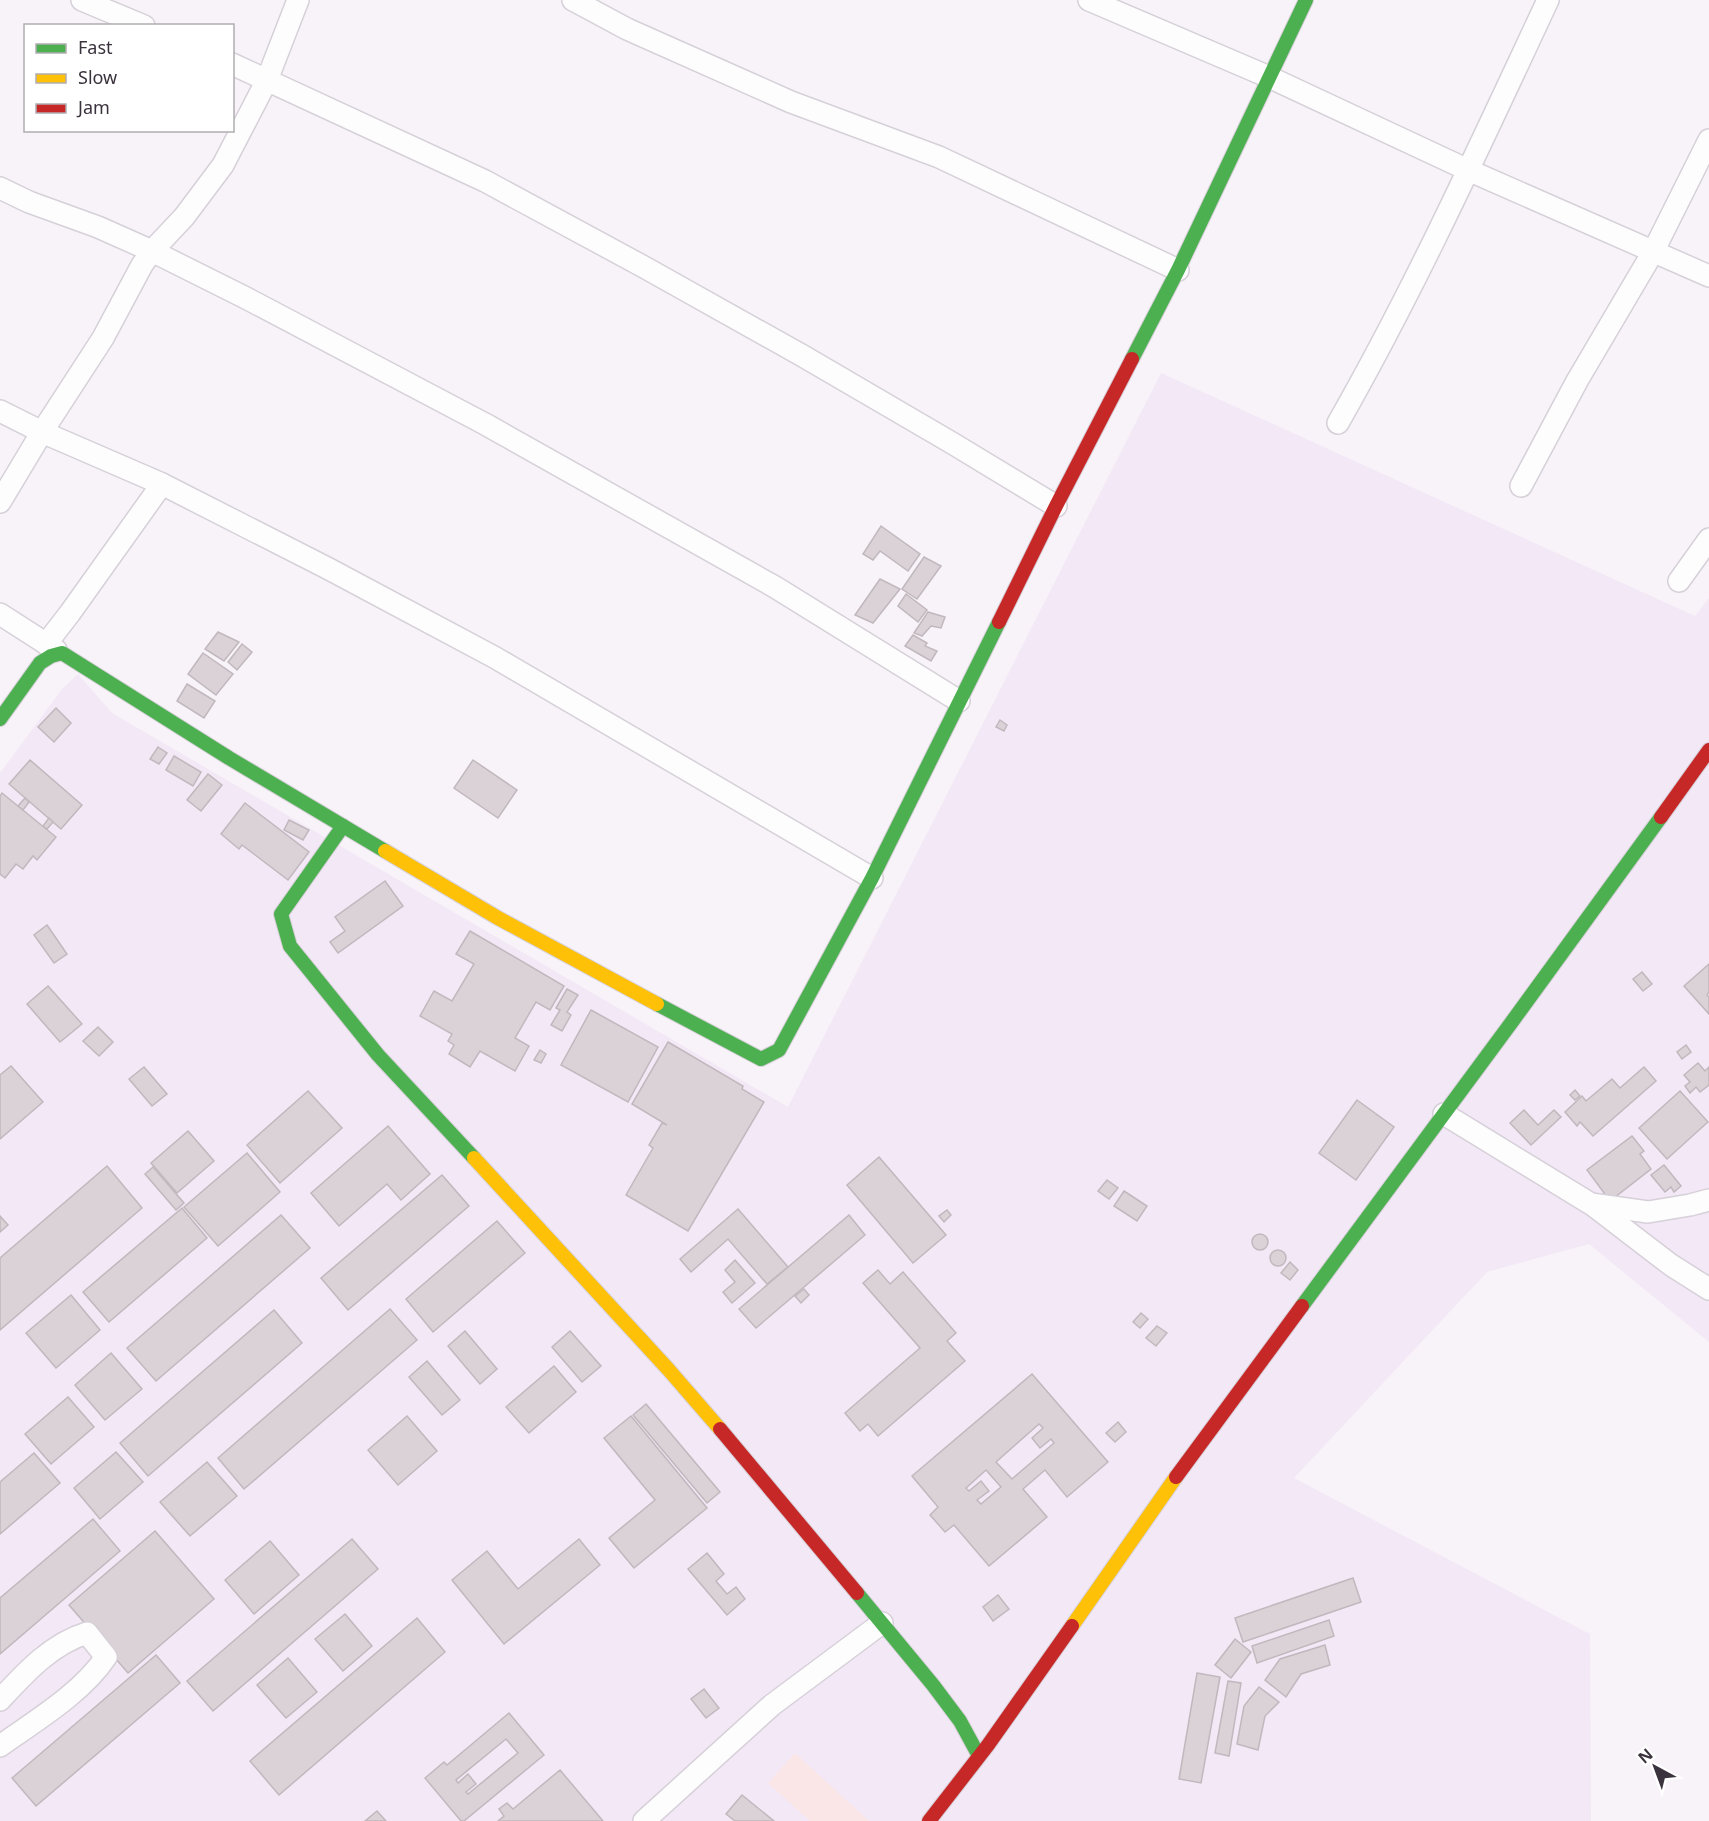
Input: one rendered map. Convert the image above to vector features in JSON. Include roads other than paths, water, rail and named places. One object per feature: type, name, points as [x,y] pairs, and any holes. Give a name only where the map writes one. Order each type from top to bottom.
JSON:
[{"type":"street","points":[[82,0],[139,24]]},
{"type":"street","points":[[0,502],[103,338],[142,266],[152,251],[184,217],[223,165],[267,80],[298,0]]},
{"type":"street","points":[[573,0],[627,28],[791,102],[939,157],[1178,270]]},
{"type":"street","points":[[1089,0],[1269,77],[1468,170],[1709,276]]},
{"type":"street","points":[[0,614],[238,763],[498,918],[761,1059],[779,1050],[872,878],[1056,506],[1178,270],[1306,0]]},
{"type":"street","points":[[1338,423],[1377,354],[1468,170],[1548,0]]},
{"type":"street","points":[[234,65],[485,181],[803,356],[1056,506]]},
{"type":"street","points":[[1521,486],[1577,381],[1653,252],[1709,140]]},
{"type":"street","points":[[0,188],[29,202],[98,227],[152,251],[485,424],[775,587],[959,701]]},
{"type":"street","points":[[0,411],[42,432],[162,484],[494,657],[872,878]]},
{"type":"street","points":[[0,719],[40,663],[51,656],[70,613],[162,484]]},
{"type":"street","points":[[1679,581],[1709,540]]},
{"type":"street","points":[[929,1821],[979,1756],[1212,1427],[1709,750]]},
{"type":"street","points":[[343,826],[281,914],[290,946],[378,1056],[668,1369],[773,1491],[960,1721],[979,1756]]},
{"type":"street","points":[[1444,1114],[1591,1204],[1671,1265],[1709,1289]]},
{"type":"street","points":[[1591,1204],[1648,1212],[1709,1200]]},
{"type":"street","points":[[644,1821],[772,1705],[882,1623]]},
{"type":"street","points":[[0,1700],[32,1667],[74,1637],[87,1633],[106,1657],[97,1671],[68,1696],[0,1746]]}]
